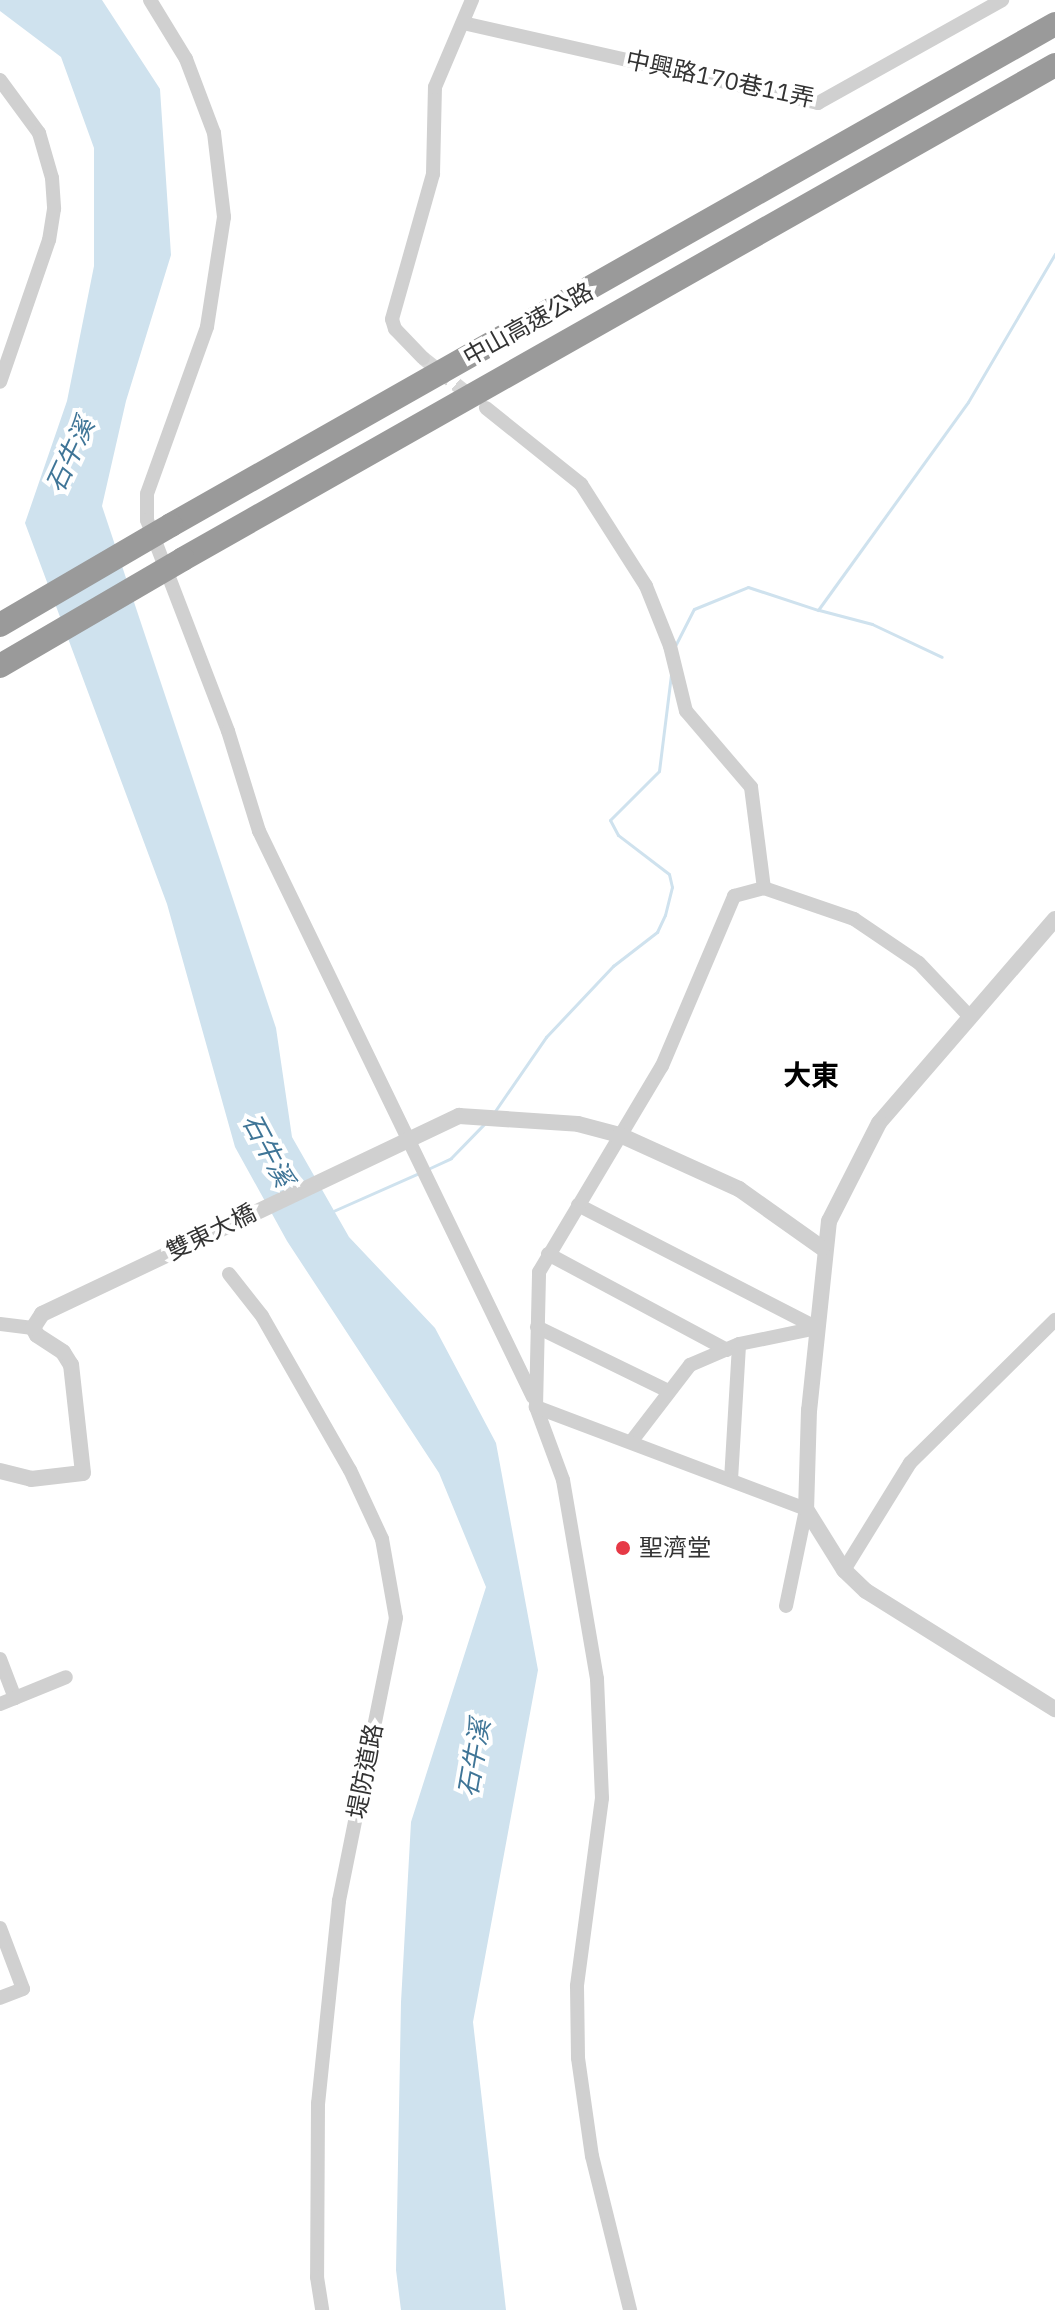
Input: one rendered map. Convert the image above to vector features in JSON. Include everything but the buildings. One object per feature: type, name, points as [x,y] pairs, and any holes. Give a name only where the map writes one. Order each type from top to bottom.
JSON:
[{"type":"highway","name":"中山高速公路","points":[[0,625],[1055,24]]},
{"type":"highway","name":"中山高速公路","points":[[0,666],[1055,65]]},
{"type":"street","points":[[150,0],[186,59],[214,133],[224,217],[207,327],[147,494],[147,520],[228,731],[259,831],[534,1402],[563,1480],[597,1679],[602,1798],[577,1986],[578,2058],[592,2156],[630,2310]]},
{"type":"street","points":[[423,358],[395,329],[392,319],[433,174],[435,87],[472,0]]},
{"type":"street","name":"中興路170巷11弄","points":[[463,23],[818,103],[1002,0]]},
{"type":"street","points":[[0,80],[39,133],[54,193],[49,240],[0,382]]},
{"type":"street","points":[[486,408],[581,484],[646,586],[666,633],[686,711],[755,798],[764,888]]},
{"type":"street","points":[[534,1402],[536,1283],[548,1254],[620,1135],[694,1000],[734,896],[764,888],[854,919],[919,963],[970,1017]]},
{"type":"street","points":[[786,1606],[806,1509],[822,1248],[829,1221],[874,1131],[1055,919]]},
{"type":"street","name":"雙東大橋","points":[[33,1328],[42,1314],[101,1284],[407,1136],[459,1116],[578,1124],[620,1135],[739,1189],[822,1248]]},
{"type":"street","points":[[578,1205],[817,1328]]},
{"type":"street","points":[[548,1254],[733,1347]]},
{"type":"street","name":"堤防道路","points":[[229,1274],[277,1340],[350,1470],[382,1539],[396,1618],[339,1901],[318,2103],[317,2277],[322,2310]]},
{"type":"street","points":[[844,1570],[910,1463],[1055,1320]]},
{"type":"street","points":[[0,1324],[33,1328],[71,1365],[83,1473],[31,1479],[0,1471]]},
{"type":"street","points":[[537,1327],[666,1390]]},
{"type":"street","points":[[631,1442],[666,1390],[690,1365],[733,1347],[817,1328]]},
{"type":"street","points":[[731,1480],[733,1347]]},
{"type":"street","points":[[534,1402],[806,1509],[844,1570],[887,1606],[1055,1709]]},
{"type":"street","points":[[0,1659],[15,1698]]},
{"type":"street","points":[[0,1704],[66,1677]]},
{"type":"street","points":[[0,1928],[23,1989],[0,1998]]},
{"type":"water","name":"石牛溪","points":[[0,0],[102,0],[160,89],[171,255],[126,401],[102,506],[276,1028],[292,1137],[349,1237],[435,1328],[496,1443],[538,1670],[473,2022],[506,2310],[401,2310],[396,2270],[401,2002],[411,1822],[486,1587],[439,1473],[287,1241],[235,1147],[167,904],[25,523],[67,401],[94,266],[94,148],[61,57],[0,11]]},
{"type":"waterway","points":[[676,644],[694,609],[748,587],[818,610],[968,402],[1055,254]]},
{"type":"waterway","points":[[819,610],[872,624],[942,657]]},
{"type":"waterway","points":[[495,1111],[546,1037],[613,966],[657,932],[665,915],[672,887],[669,874],[618,835],[610,820],[659,771],[671,675]]},
{"type":"waterway","points":[[430,1168],[451,1158],[485,1123]]},
{"type":"waterway","points":[[331,1212],[419,1173]]},
{"type":"tunnel","points":[[423,358],[473,398]]},
{"type":"place","name":"聖濟堂","points":[[623,1548]]},
{"type":"district","name":"大東","points":[[811,1075]]}]
